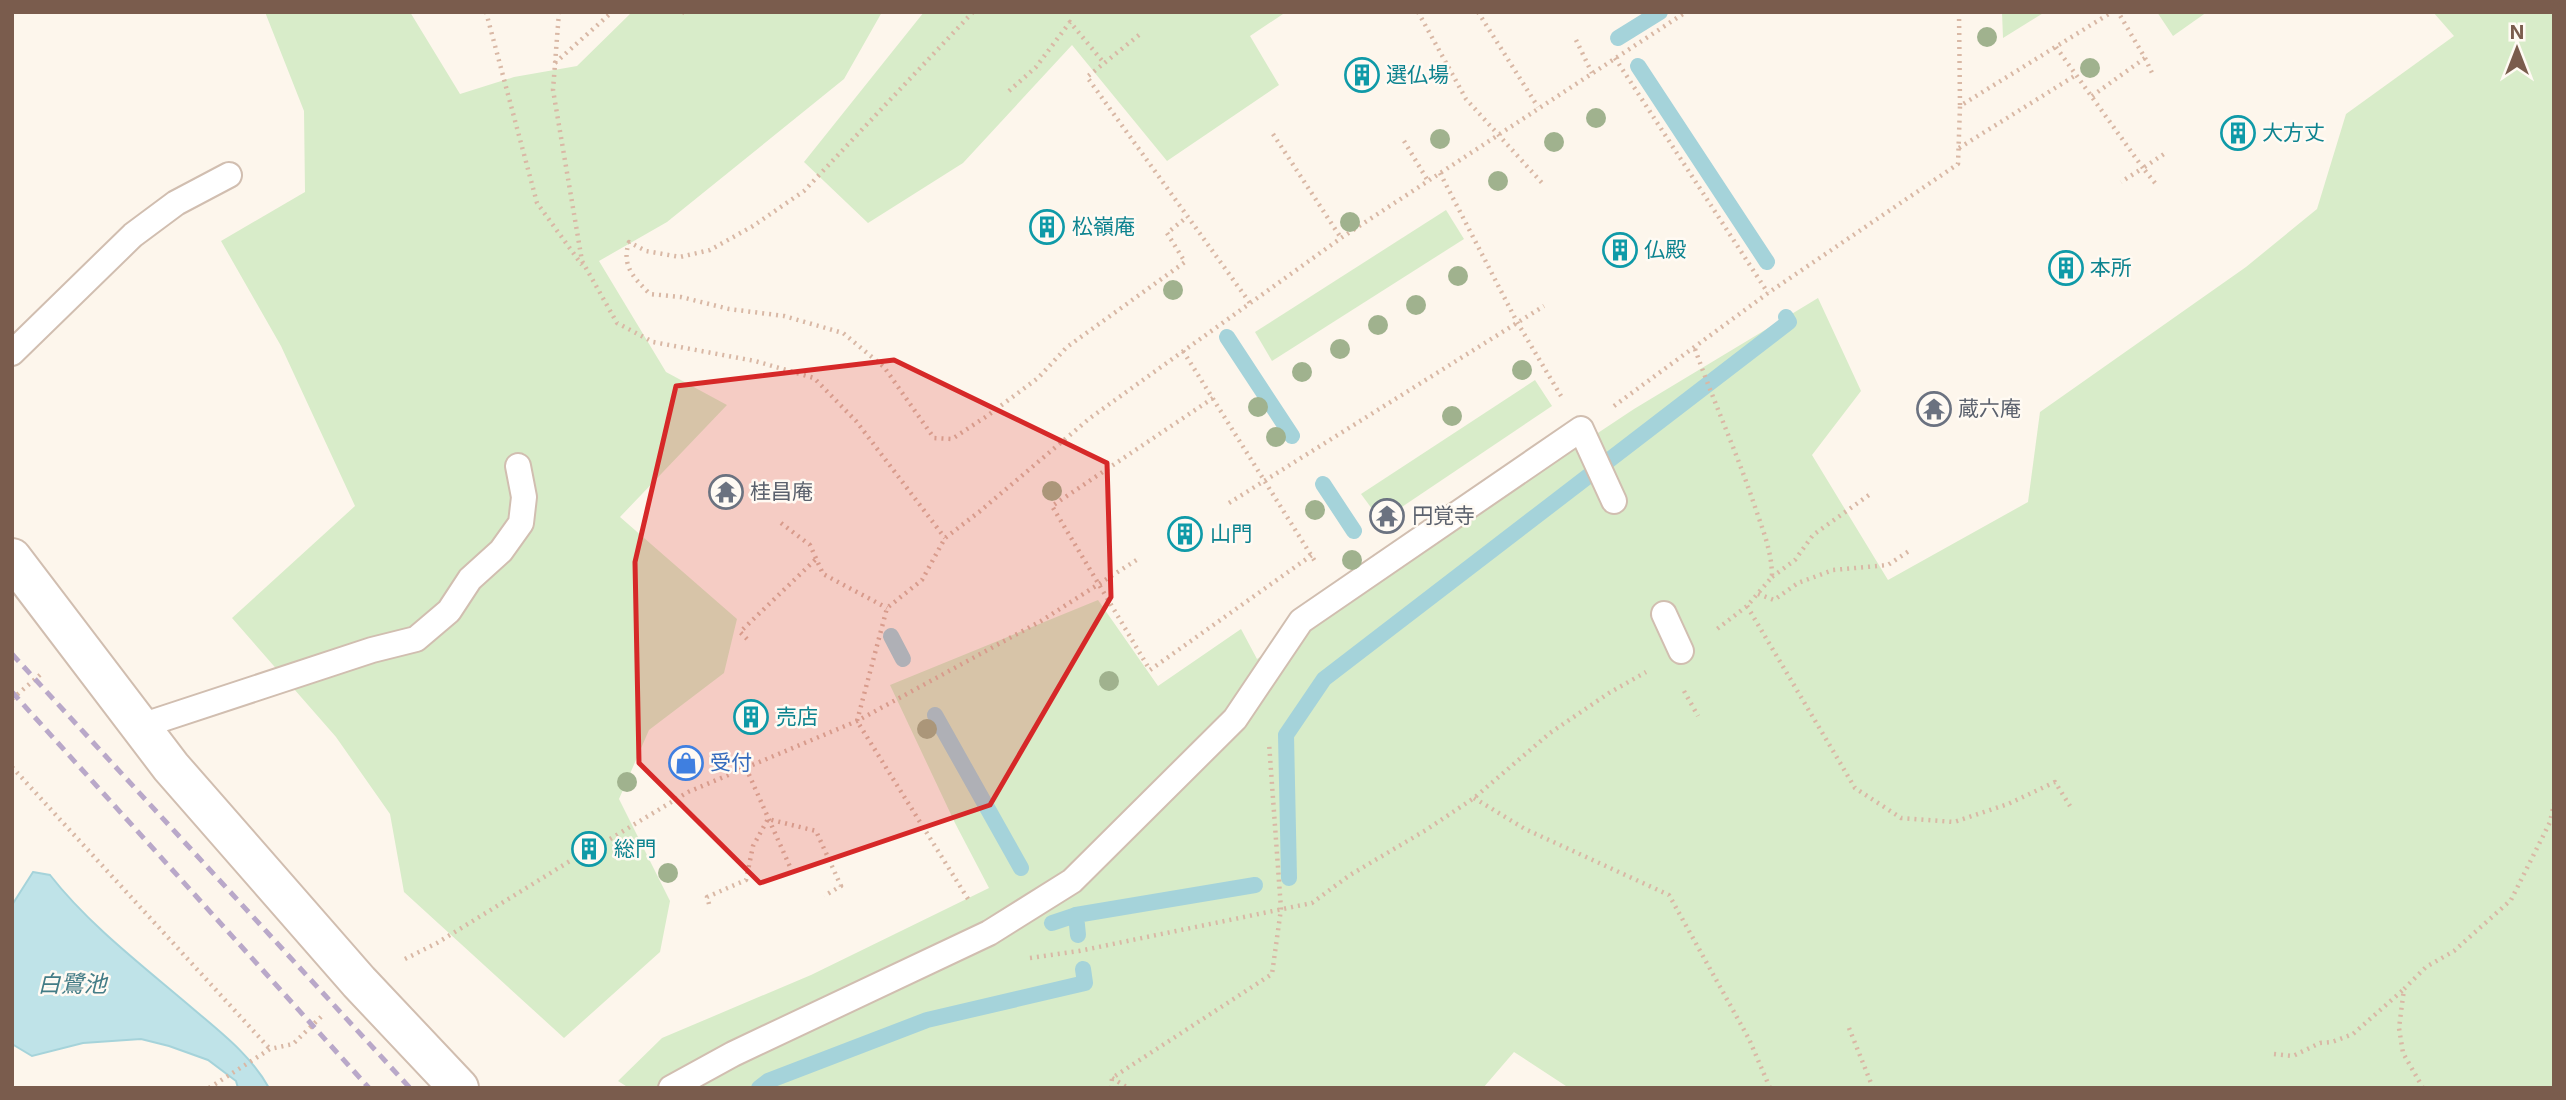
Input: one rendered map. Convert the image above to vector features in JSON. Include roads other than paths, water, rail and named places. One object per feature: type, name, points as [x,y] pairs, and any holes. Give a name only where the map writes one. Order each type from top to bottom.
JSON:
[{"type":"street","points":[[12,558],[171,767],[359,982],[459,1088]]},
{"type":"lane","points":[[12,353],[133,235],[176,203],[229,175]]},
{"type":"lane","points":[[671,1088],[733,1054],[989,933],[1072,881],[1236,719],[1301,621],[1581,429],[1614,501]]},
{"type":"lane","points":[[141,726],[372,650],[415,639],[449,611],[470,579],[501,551],[522,523],[524,497],[518,466]]},
{"type":"lane","points":[[1664,614],[1681,651]]},
{"type":"water","name":"白鷺池","points":[[33,872],[50,875],[99,928],[234,1044],[269,1088],[238,1088],[236,1081],[208,1060],[141,1039],[83,1043],[32,1056],[12,1044],[12,905]]},
{"type":"waterway","points":[[1618,38],[1660,12]]},
{"type":"waterway","points":[[1638,66],[1767,262]]},
{"type":"waterway","points":[[1289,878],[1286,735],[1324,679],[1789,322],[1786,317]]},
{"type":"waterway","points":[[1227,337],[1292,436]]},
{"type":"waterway","points":[[1323,484],[1354,531]]},
{"type":"waterway","points":[[891,636],[903,659]]},
{"type":"waterway","points":[[935,715],[1021,868]]},
{"type":"waterway","points":[[1078,935],[1076,915],[1255,885]]},
{"type":"waterway","points":[[1052,923],[1076,915]]},
{"type":"waterway","points":[[759,1088],[768,1081],[927,1020],[1085,983],[1083,969]]},
{"type":"railway","points":[[12,654],[410,1088]]},
{"type":"railway","points":[[12,692],[369,1088]]},
{"type":"place","name":"選仏場","points":[[1362,75]]},
{"type":"place","name":"大方丈","points":[[2238,133]]},
{"type":"place","name":"松嶺庵","points":[[1047,227]]},
{"type":"place","name":"仏殿","points":[[1620,250]]},
{"type":"place","name":"本所","points":[[2066,268]]},
{"type":"place","name":"蔵六庵","points":[[1934,409]]},
{"type":"place","name":"桂昌庵","points":[[726,492]]},
{"type":"place","name":"円覚寺","points":[[1387,516]]},
{"type":"place","name":"山門","points":[[1185,534]]},
{"type":"place","name":"売店","points":[[751,717]]},
{"type":"place","name":"受付","points":[[686,763]]},
{"type":"place","name":"総門","points":[[589,849]]}]
